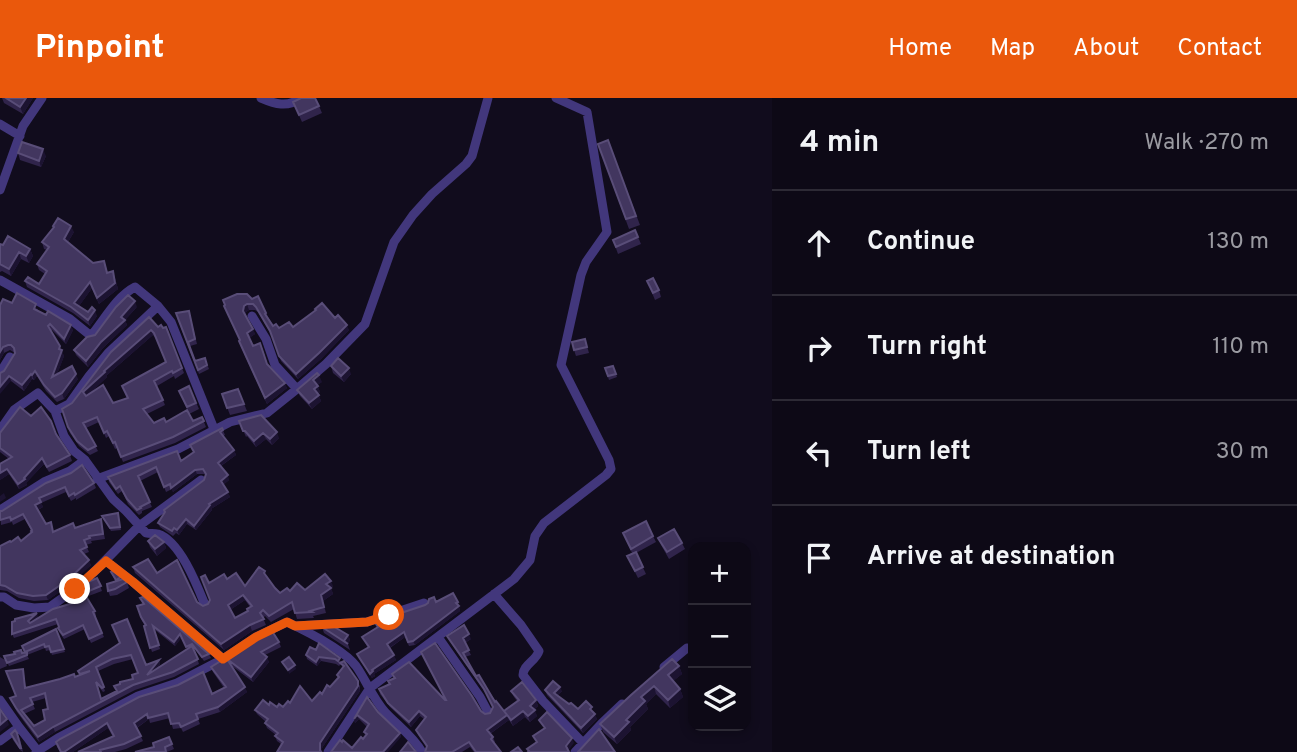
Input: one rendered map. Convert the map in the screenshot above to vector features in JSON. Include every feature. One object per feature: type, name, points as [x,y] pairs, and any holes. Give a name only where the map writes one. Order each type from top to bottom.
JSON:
[{"type":"street","points":[[0,190],[23,126],[42,98]]},
{"type":"street","points":[[261,98],[281,105],[301,98]]},
{"type":"street","points":[[97,479],[178,449],[230,422],[268,413],[326,364],[365,324],[394,242],[412,215],[467,164],[472,156],[488,98]]},
{"type":"street","points":[[328,752],[370,688],[513,579],[530,561],[535,536],[544,523],[607,475],[611,469],[561,365],[581,275],[586,262],[607,232],[587,112],[556,98]]},
{"type":"street","points":[[0,124],[20,136]]},
{"type":"street","points":[[0,280],[70,319],[92,337],[116,302],[135,287],[158,306],[171,322],[214,429]]},
{"type":"street","points":[[55,411],[69,404],[108,354],[158,306]]},
{"type":"street","points":[[252,317],[266,340],[275,365],[297,389]]},
{"type":"street","points":[[0,373],[10,357]]},
{"type":"street","points":[[0,430],[14,410],[38,393],[55,411],[64,436],[74,451],[85,460],[113,499],[146,533],[158,534],[171,542],[196,581],[205,605]]},
{"type":"street","points":[[0,510],[85,460]]},
{"type":"street","points":[[0,597],[16,605],[50,607],[106,561],[139,526],[201,480]]},
{"type":"street","points":[[106,561],[223,659]]},
{"type":"street","points":[[494,594],[539,651],[538,656],[524,669],[522,673],[525,679],[542,701],[583,743]]},
{"type":"street","points":[[295,626],[367,622],[424,603]]},
{"type":"street","points":[[0,700],[37,751],[138,696],[177,683],[287,622],[355,664],[384,711],[422,752]]},
{"type":"street","points":[[438,637],[488,712]]},
{"type":"street","points":[[659,670],[687,648]]},
{"type":"street","points":[[575,752],[601,723],[631,696]]},
{"type":"street","points":[[0,741],[19,727]]},
{"type":"building","points":[[6,98],[26,98],[20,107]]},
{"type":"building","points":[[301,98],[315,98],[319,106],[299,115],[293,102]]},
{"type":"building","points":[[608,140],[636,216],[626,219],[598,144]]},
{"type":"building","points":[[22,142],[43,149],[39,161],[18,153]]},
{"type":"building","points":[[58,218],[71,226],[64,239],[93,263],[104,261],[107,273],[113,271],[115,283],[97,298],[90,282],[74,303],[88,312],[92,307],[95,310],[88,320],[71,307],[25,281],[28,277],[39,284],[47,271],[37,264],[49,247],[42,242]]},
{"type":"building","points":[[635,230],[638,237],[616,247],[613,240]]},
{"type":"building","points":[[8,236],[30,249],[26,256],[19,252],[9,269],[0,264],[0,244],[3,245]]},
{"type":"building","points":[[653,278],[659,290],[653,293],[647,281]]},
{"type":"building","points":[[17,293],[36,304],[34,309],[46,315],[48,311],[71,325],[64,339],[50,324],[48,326],[62,350],[52,377],[72,366],[76,374],[62,393],[55,397],[35,371],[22,385],[9,376],[0,387],[0,373],[15,353],[11,345],[3,347],[0,352],[0,305],[3,299],[12,303]]},
{"type":"building","points":[[237,294],[247,294],[252,299],[258,296],[265,314],[273,326],[276,324],[279,328],[289,322],[293,327],[322,303],[335,318],[338,315],[347,325],[296,374],[279,356],[270,331],[256,307],[253,304],[244,306],[243,311],[253,329],[247,333],[253,346],[260,343],[267,364],[285,383],[265,398],[224,306],[223,300]]},
{"type":"building","points":[[128,295],[135,301],[121,317],[125,320],[101,342],[86,361],[74,350],[87,337],[95,335]]},
{"type":"building","points":[[189,311],[195,339],[188,342],[195,361],[205,358],[207,365],[198,370],[176,313]]},
{"type":"building","points":[[149,317],[158,327],[166,327],[182,368],[154,381],[163,400],[143,409],[154,423],[164,418],[166,422],[187,410],[193,421],[202,417],[204,421],[173,437],[121,457],[115,442],[113,443],[107,431],[104,433],[97,417],[83,423],[96,446],[88,450],[77,441],[68,427],[62,409],[72,403],[111,352]],"holes":[[[151,330],[166,362],[122,386],[128,398],[113,403],[103,385],[86,396],[83,392],[104,371]]]},
{"type":"building","points":[[585,339],[587,347],[574,350],[572,342]]},
{"type":"building","points":[[338,358],[349,368],[341,376],[331,366]]},
{"type":"building","points":[[613,366],[616,374],[608,376],[605,368]]},
{"type":"building","points":[[317,373],[319,375],[313,380],[318,386],[314,389],[319,395],[309,403],[297,390]]},
{"type":"building","points":[[189,386],[196,403],[187,407],[179,391]]},
{"type":"building","points":[[238,389],[244,404],[227,408],[222,394]]},
{"type":"building","points":[[20,407],[31,416],[41,407],[70,455],[47,467],[42,458],[18,484],[7,469],[0,473],[0,464],[12,457],[0,448],[0,433]]},
{"type":"building","points":[[261,415],[277,432],[270,439],[263,433],[254,441],[243,431],[239,421]]},
{"type":"building","points":[[222,428],[220,432],[234,450],[218,463],[228,475],[221,481],[228,492],[209,504],[194,526],[186,519],[177,530],[174,528],[172,531],[158,523],[164,510],[204,480],[206,474],[203,469],[195,470],[171,488],[170,484],[164,487],[156,467],[138,476],[150,502],[137,510],[120,486],[116,489],[108,477],[177,451],[181,461],[194,452],[190,445]]},
{"type":"building","points":[[82,465],[94,483],[69,496],[65,487],[39,498],[41,502],[35,505],[46,524],[51,522],[53,532],[73,523],[75,528],[101,519],[103,534],[89,536],[90,538],[84,540],[87,547],[80,550],[89,560],[69,579],[46,595],[17,593],[0,585],[0,546],[18,537],[21,541],[32,530],[23,514],[11,520],[10,517],[0,520],[0,511]]},
{"type":"building","points":[[118,513],[120,527],[110,528],[102,516]]},
{"type":"building","points":[[646,521],[653,536],[631,549],[623,533]]},
{"type":"building","points":[[674,529],[682,543],[667,552],[658,538]]},
{"type":"building","points":[[155,535],[164,542],[155,549],[148,541]]},
{"type":"building","points":[[636,552],[643,567],[635,571],[627,556]]},
{"type":"building","points":[[148,559],[157,573],[177,560],[197,602],[203,606],[210,600],[201,577],[205,575],[209,583],[224,574],[227,579],[236,573],[245,586],[259,567],[265,571],[280,593],[287,588],[290,591],[297,583],[305,590],[325,574],[331,581],[326,584],[331,588],[321,595],[324,607],[310,611],[312,612],[295,613],[292,602],[269,616],[263,610],[260,613],[264,619],[221,644],[133,567]],"holes":[[[243,595],[252,606],[235,618],[228,605]]]},
{"type":"building","points":[[111,572],[121,577],[116,580]]},
{"type":"building","points":[[97,578],[101,586],[84,593],[95,611],[93,612],[102,633],[89,639],[83,625],[63,635],[56,619],[12,634],[12,622],[15,619],[37,613],[28,621],[30,623],[53,609],[83,600],[70,600],[78,595],[77,591],[88,582]]},
{"type":"building","points":[[123,579],[127,582],[108,591],[107,584]]},
{"type":"building","points":[[453,593],[459,606],[413,641],[408,642],[404,632],[387,644],[394,655],[370,674],[357,654],[369,647],[362,637],[386,618],[425,605],[434,597],[436,602]]},
{"type":"building","points":[[143,597],[209,654],[202,657],[192,644],[186,647],[180,634],[174,642],[153,626],[159,645],[150,648],[144,626],[146,625],[137,606],[144,604],[140,598]]},
{"type":"building","points":[[127,619],[146,665],[159,660],[147,675],[192,646],[198,659],[173,672],[133,685],[38,737],[10,698],[16,696],[6,671],[23,669],[25,688],[74,674],[75,677],[90,671],[80,674],[78,671],[120,643],[112,625]],"holes":[[[131,655],[138,673],[132,675],[133,679],[114,686],[117,691],[101,699],[96,682],[104,687],[96,667],[112,659]],[[45,693],[48,709],[43,710],[45,720],[34,726],[21,710],[33,704],[30,698]]]},
{"type":"building","points":[[331,625],[348,635],[344,641],[348,644],[322,627]]},
{"type":"building","points":[[464,625],[469,634],[463,638],[469,650],[463,653],[476,676],[479,675],[495,702],[507,715],[487,730],[501,752],[476,752],[469,742],[452,752],[425,752],[427,746],[416,730],[426,717],[419,711],[409,722],[388,703],[379,689],[390,684],[388,681],[395,678],[392,674],[409,662],[446,700],[421,652],[435,643],[481,711],[490,713],[493,707],[484,689],[447,636]]},
{"type":"building","points":[[56,629],[64,649],[51,652],[49,646],[45,647],[44,644],[25,652],[22,646]]},
{"type":"building","points":[[272,631],[279,642],[261,652],[267,657],[251,677],[227,659],[245,687],[218,707],[196,714],[198,719],[181,727],[179,723],[171,724],[168,713],[148,718],[147,714],[134,723],[141,736],[100,750],[101,752],[78,752],[114,736],[107,723],[61,752],[56,742],[60,739],[139,697],[178,685],[203,672],[212,694],[226,687],[211,667]]},
{"type":"building","points":[[319,643],[340,658],[338,661],[319,657],[316,662],[306,655],[310,647],[316,650]]},
{"type":"building","points":[[21,650],[22,653],[27,652],[27,655],[7,663],[4,656]]},
{"type":"building","points":[[289,657],[295,665],[288,670],[282,662]]},
{"type":"building","points":[[672,659],[679,666],[668,675],[680,689],[668,700],[654,686],[641,697],[645,701],[614,737],[600,724]]},
{"type":"building","points":[[344,661],[358,681],[358,686],[320,743],[322,752],[277,752],[283,742],[275,736],[278,733],[265,723],[268,719],[255,710],[263,700],[269,705],[270,702],[277,707],[279,704],[283,707],[288,701],[290,703],[300,686],[312,701],[339,677],[337,675],[344,666],[340,663]]},
{"type":"building","points":[[553,681],[560,687],[554,693],[569,704],[578,709],[586,701],[592,707],[590,709],[595,714],[581,728],[545,690]]},
{"type":"building","points":[[522,682],[536,700],[530,706],[535,710],[528,716],[523,711],[511,720],[504,711],[519,700],[511,691]]},
{"type":"building","points":[[367,697],[400,733],[383,752],[331,752],[340,740],[352,748],[367,734],[364,732],[369,724],[357,715],[354,719]]},
{"type":"building","points":[[0,709],[7,719],[0,725]]},
{"type":"building","points":[[547,712],[572,738],[566,746],[569,752],[528,752],[527,749],[537,742],[533,736],[545,728],[539,720]]},
{"type":"building","points":[[599,729],[615,752],[578,752]]},
{"type":"building","points":[[15,730],[17,733],[21,748],[11,734]]},
{"type":"building","points":[[169,737],[172,744],[165,747],[166,752],[135,752],[154,747],[153,743]]},
{"type":"building","points":[[408,742],[416,752],[400,752]]},
{"type":"route","points":[[75,589],[106,561],[223,659],[256,637],[287,622],[295,626],[367,622],[389,615]]}]
